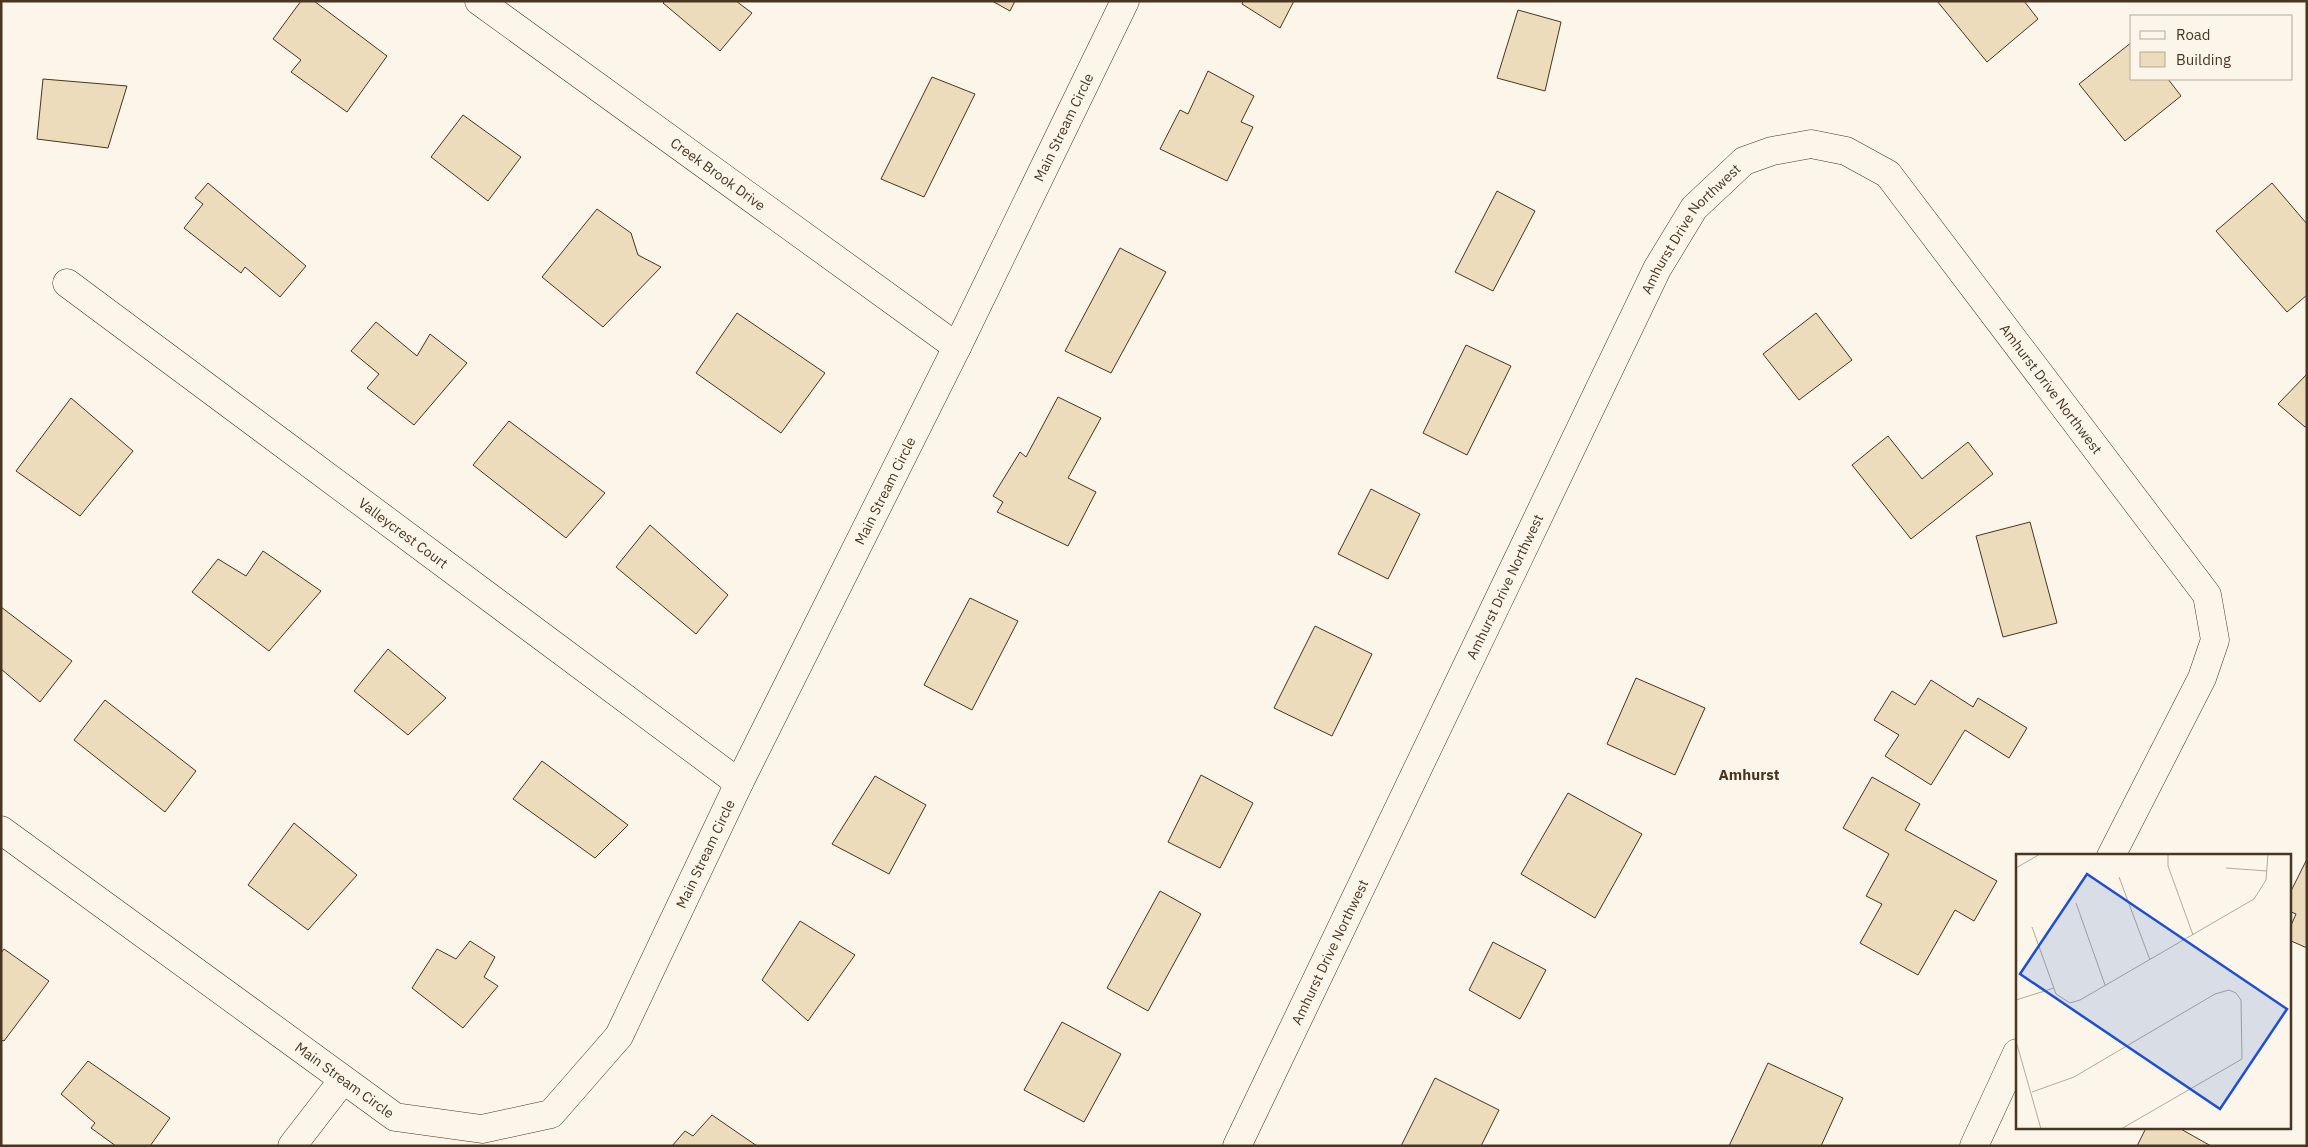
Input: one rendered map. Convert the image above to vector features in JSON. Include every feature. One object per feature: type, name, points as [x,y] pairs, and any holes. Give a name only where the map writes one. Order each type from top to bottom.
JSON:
[{"type":"street","name":"Creek Brook Drive","points":[[479,1],[957,348]]},
{"type":"street","name":"Main Stream Circle","points":[[1,830],[395,1116],[482,1129],[551,1114],[619,1036],[739,782],[957,348],[1125,1]]},
{"type":"street","name":"Amhurst Drive Northwest","points":[[1237,1146],[1657,269],[1694,208],[1744,161],[1772,151],[1811,144],[1846,151],[1888,174],[2207,595],[2215,640],[2202,678],[2112,854]]},
{"type":"street","name":"Valleycrest Court","points":[[67,283],[739,782]]},
{"type":"street","points":[[1974,1146],[2016,1055]]},
{"type":"street","points":[[292,1146],[343,1080]]},
{"type":"building","points":[[301,1],[314,1],[387,56],[347,112],[291,72],[301,60],[273,39]]},
{"type":"building","points":[[665,1],[736,1],[752,13],[720,51],[663,3]]},
{"type":"building","points":[[992,1],[1015,1],[1010,11]]},
{"type":"building","points":[[1243,1],[1294,1],[1280,28],[1242,4]]},
{"type":"building","points":[[1937,1],[2024,1],[2038,19],[1987,62]]},
{"type":"building","points":[[1518,10],[1561,22],[1545,91],[1497,78]]},
{"type":"building","points":[[2130,44],[2130,80],[2169,80],[2181,96],[2125,141],[2079,84]]},
{"type":"building","points":[[1208,71],[1254,96],[1241,122],[1253,127],[1227,181],[1160,149],[1180,110],[1188,114]]},
{"type":"building","points":[[932,77],[975,94],[924,197],[881,179]]},
{"type":"building","points":[[43,79],[127,86],[108,148],[37,139]]},
{"type":"building","points":[[463,115],[521,157],[488,201],[431,157]]},
{"type":"building","points":[[208,183],[306,266],[280,297],[245,267],[241,273],[184,228],[203,204],[195,198]]},
{"type":"building","points":[[2272,183],[2307,224],[2307,295],[2287,312],[2216,231]]},
{"type":"building","points":[[1497,191],[1535,211],[1493,291],[1455,272]]},
{"type":"building","points":[[597,209],[631,233],[638,255],[661,267],[603,327],[542,277]]},
{"type":"building","points":[[1120,248],[1166,272],[1111,373],[1065,351]]},
{"type":"building","points":[[737,313],[825,373],[781,433],[696,373]]},
{"type":"building","points":[[1816,313],[1852,360],[1799,400],[1763,354]]},
{"type":"building","points":[[376,322],[417,356],[430,334],[467,363],[414,425],[367,388],[379,374],[351,351]]},
{"type":"building","points":[[1466,345],[1511,366],[1467,455],[1423,433]]},
{"type":"building","points":[[2307,374],[2307,426],[2305,427],[2278,404]]},
{"type":"building","points":[[1058,397],[1101,418],[1068,478],[1096,492],[1068,546],[997,512],[1003,502],[993,496],[1020,452],[1026,457]]},
{"type":"building","points":[[71,398],[133,451],[80,516],[16,471]]},
{"type":"building","points":[[509,421],[605,493],[566,538],[473,465]]},
{"type":"building","points":[[1888,436],[1922,479],[1968,442],[1993,474],[1911,539],[1852,465]]},
{"type":"building","points":[[1371,489],[1420,514],[1388,579],[1338,554]]},
{"type":"building","points":[[2030,522],[2057,623],[2003,637],[1976,536]]},
{"type":"building","points":[[650,525],[728,595],[696,634],[616,567]]},
{"type":"building","points":[[263,551],[321,591],[269,651],[192,592],[218,559],[246,576]]},
{"type":"building","points":[[970,598],[1018,621],[972,710],[924,685]]},
{"type":"building","points":[[1,607],[72,661],[40,702],[1,669]]},
{"type":"building","points":[[1315,626],[1372,654],[1332,736],[1274,708]]},
{"type":"building","points":[[388,649],[446,698],[408,735],[354,691]]},
{"type":"building","points":[[1636,678],[1705,708],[1675,775],[1607,744]]},
{"type":"building","points":[[1931,680],[1973,707],[1978,698],[2027,728],[2009,758],[1965,730],[1931,785],[1885,756],[1899,735],[1874,720],[1892,691],[1915,705]]},
{"type":"building","points":[[105,700],[196,771],[165,812],[74,740]]},
{"type":"building","points":[[542,761],[628,825],[595,858],[513,799]]},
{"type":"building","points":[[1201,775],[1253,803],[1220,868],[1168,842]]},
{"type":"building","points":[[875,776],[926,805],[889,874],[832,844]]},
{"type":"building","points":[[1872,777],[1920,804],[1905,830],[1997,881],[1974,921],[1955,910],[1918,975],[1860,943],[1882,904],[1866,896],[1889,854],[1843,828]]},
{"type":"building","points":[[1568,793],[1642,834],[1595,918],[1521,874]]},
{"type":"building","points":[[294,823],[357,875],[308,930],[248,885]]},
{"type":"building","points":[[2307,859],[2307,948],[2290,940],[2290,928],[2296,914],[2290,911],[2290,893]]},
{"type":"building","points":[[1160,891],[1201,914],[1148,1011],[1107,988]]},
{"type":"building","points":[[800,921],[855,955],[808,1021],[762,980]]},
{"type":"building","points":[[470,941],[495,957],[484,977],[498,986],[463,1028],[412,988],[437,949],[456,959]]},
{"type":"building","points":[[1493,942],[1546,970],[1520,1019],[1469,990]]},
{"type":"building","points":[[4,949],[49,981],[4,1041],[1,1040],[1,953]]},
{"type":"building","points":[[1062,1022],[1121,1054],[1084,1122],[1024,1090]]},
{"type":"building","points":[[88,1061],[170,1118],[150,1146],[116,1146],[91,1128],[95,1123],[61,1094]]},
{"type":"building","points":[[1768,1063],[1843,1098],[1821,1146],[1729,1146]]},
{"type":"building","points":[[1435,1078],[1499,1110],[1481,1146],[1401,1146]]},
{"type":"building","points":[[712,1115],[757,1146],[672,1146],[685,1131],[693,1136]]},
{"type":"building","points":[[2145,1130],[2183,1130],[2211,1146],[2137,1146]]},
{"type":"district","name":"Amhurst","points":[[1749,774]]}]
